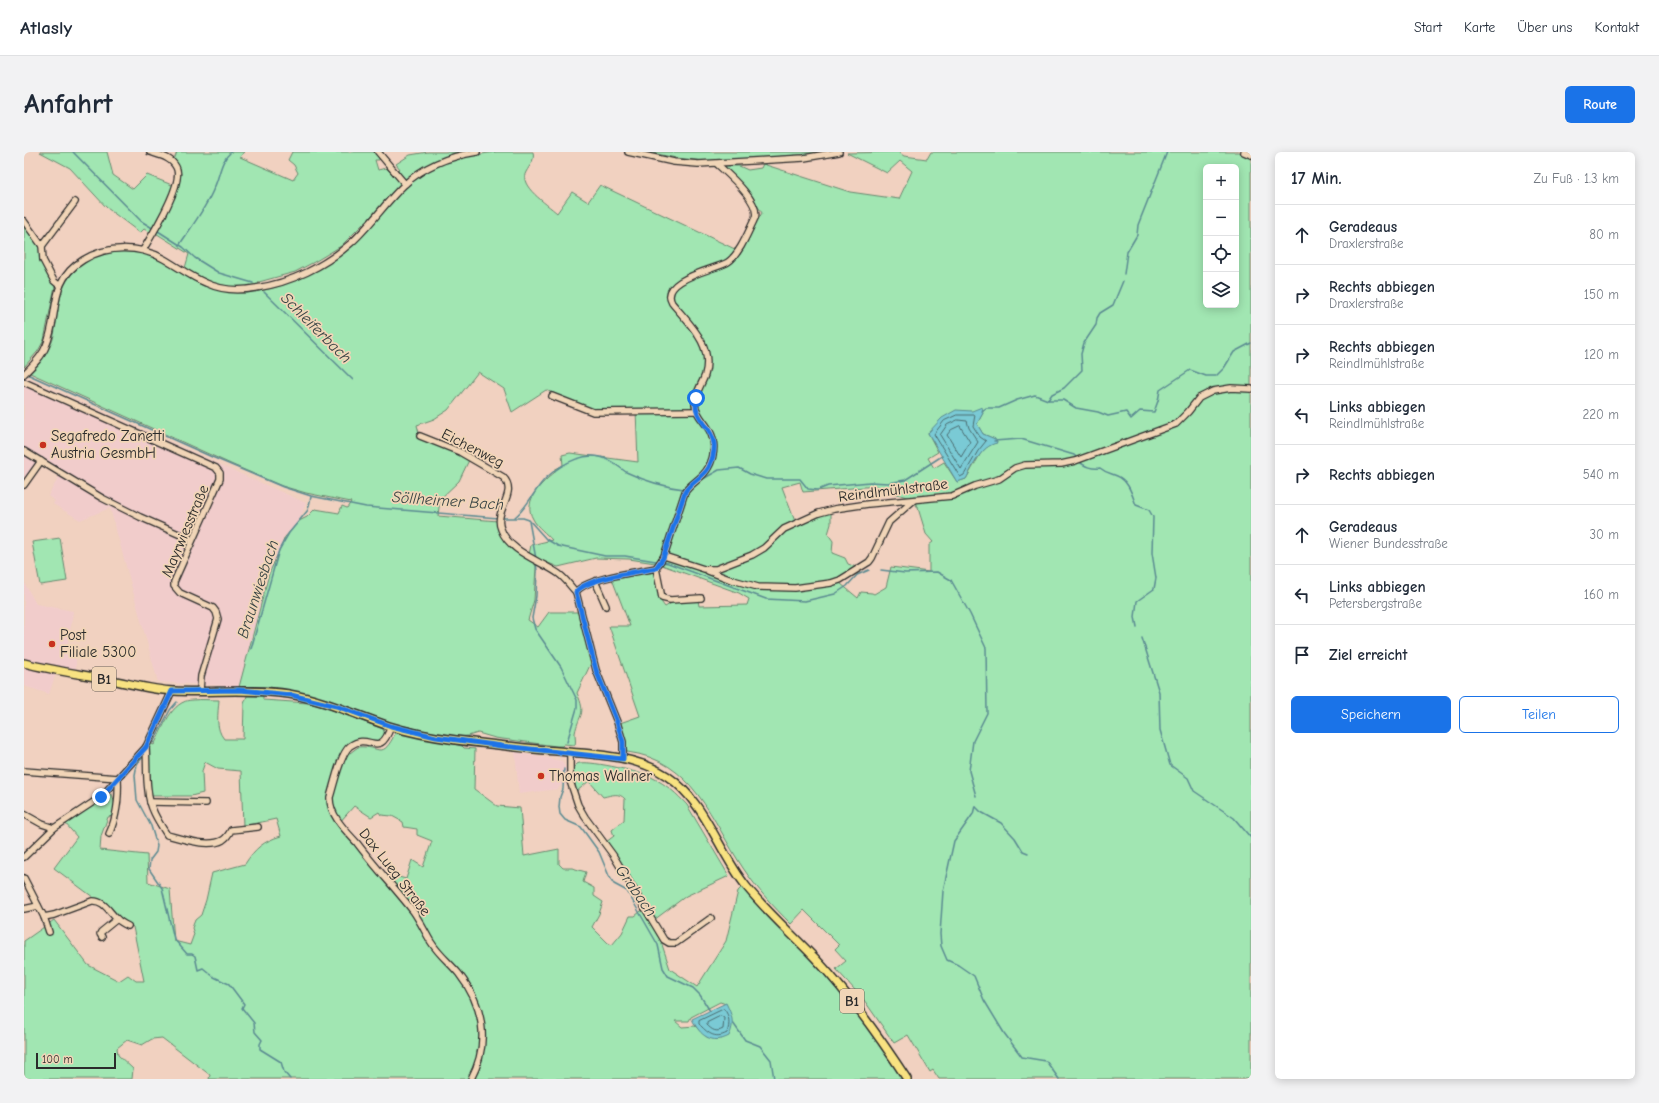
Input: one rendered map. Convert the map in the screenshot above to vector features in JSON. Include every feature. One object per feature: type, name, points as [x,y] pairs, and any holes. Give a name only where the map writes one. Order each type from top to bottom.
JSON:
[{"type":"main road","name":"B1","points":[[24,663],[172,691],[240,690],[291,695],[336,706],[391,726],[436,737],[502,746],[623,759],[644,764],[656,769],[677,783],[687,793],[699,809],[743,883],[820,963],[857,1006],[907,1079]]},
{"type":"street","points":[[143,250],[157,228],[178,183],[179,174],[176,166],[165,156],[150,152]]},
{"type":"street","points":[[378,152],[404,184]]},
{"type":"street","points":[[24,374],[40,357],[48,342],[56,297],[60,286],[70,270],[83,260],[101,252],[127,248],[143,250],[164,258],[197,279],[215,287],[241,290],[267,286],[302,274],[336,254],[351,243],[404,184],[428,168],[450,158],[477,152]]},
{"type":"street","points":[[628,152],[684,164],[717,164],[804,158],[839,152]]},
{"type":"street","points":[[1244,152],[1251,155]]},
{"type":"street","points":[[701,598],[670,600],[662,598],[660,561],[685,492],[708,469],[714,447],[710,431],[700,418],[697,411],[696,398],[705,375],[707,359],[706,353],[695,330],[671,300],[672,292],[675,287],[691,276],[718,267],[731,260],[738,252],[757,213],[756,208],[738,184],[717,164]]},
{"type":"street","points":[[42,246],[76,202]]},
{"type":"street","points":[[24,221],[42,246],[43,260],[54,280],[60,286]]},
{"type":"street","name":"Mayrwiesstraße","points":[[24,382],[216,468],[220,473],[220,479],[174,582],[174,586],[180,593],[213,608],[218,619],[201,676],[200,691]]},
{"type":"street","name":"Reindlmühlstraße","points":[[576,592],[580,587],[596,580],[660,561],[704,569],[723,567],[752,555],[764,548],[784,529],[792,524],[819,513],[861,505],[952,496],[975,486],[999,479],[1015,468],[1025,464],[1061,464],[1078,460],[1176,424],[1199,398],[1212,391],[1231,388],[1251,389]]},
{"type":"street","points":[[552,396],[593,412],[697,411]]},
{"type":"street","name":"Eichenweg","points":[[420,436],[460,452],[503,477],[507,481],[509,490],[500,514],[501,529],[504,536],[516,548],[566,579],[576,592]]},
{"type":"street","points":[[24,450],[102,498],[192,540]]},
{"type":"street","points":[[24,485],[41,460]]},
{"type":"street","points":[[704,569],[740,582],[767,589],[795,588],[831,583],[846,577],[869,562],[889,522],[914,500]]},
{"type":"street","points":[[596,580],[606,606]]},
{"type":"street","points":[[576,592],[596,670],[623,742],[623,759]]},
{"type":"street","points":[[24,857],[54,828],[101,797],[146,747],[172,691]]},
{"type":"street","name":"Dax Lueg Straße","points":[[391,726],[388,737],[382,743],[358,742],[351,745],[348,749],[341,762],[330,798],[331,810],[413,911],[431,942],[469,988],[480,1018],[483,1037],[478,1061],[471,1079]]},
{"type":"street","points":[[146,747],[150,802],[156,817],[167,835],[201,843],[221,841],[231,830],[258,827]]},
{"type":"street","points":[[570,753],[570,781],[576,801],[585,817],[613,854],[664,940],[669,943],[676,943],[711,918]]},
{"type":"street","points":[[24,770],[118,778]]},
{"type":"street","points":[[109,834],[115,817],[118,778]]},
{"type":"street","points":[[150,802],[206,803]]},
{"type":"street","points":[[24,814],[42,824],[54,828]]},
{"type":"street","points":[[24,878],[50,932]]},
{"type":"street","points":[[44,917],[54,915],[92,901],[97,901],[101,902],[117,919],[128,926]]},
{"type":"street","points":[[24,909],[38,906]]},
{"type":"street","points":[[102,937],[100,934],[101,932],[117,919]]},
{"type":"shaded area","points":[[24,377],[306,503],[299,521],[285,537],[269,574],[239,687],[158,682],[110,508],[80,520],[53,504],[55,501],[48,496],[60,475],[37,464],[24,483]]},
{"type":"shaded area","points":[[24,582],[36,604],[73,611],[65,654],[76,658],[76,669],[57,670],[49,694],[24,686]]},
{"type":"shaded area","points":[[515,752],[562,761],[566,769],[568,784],[561,785],[558,789],[519,794]]},
{"type":"green space","points":[[40,152],[107,152],[113,175],[133,189],[147,175],[177,187],[181,173],[177,163],[174,160],[177,152],[244,152],[240,157],[293,180],[298,173],[294,165],[288,160],[292,152],[383,152],[379,160],[375,160],[378,170],[386,168],[393,175],[400,169],[396,164],[410,155],[428,152],[468,152],[468,156],[496,152],[533,152],[533,160],[526,172],[526,183],[541,200],[557,213],[572,192],[588,202],[600,185],[739,251],[762,213],[752,197],[724,166],[739,166],[748,170],[761,168],[763,164],[850,192],[899,199],[912,171],[900,161],[887,173],[847,153],[898,152],[904,156],[927,159],[931,152],[1251,152],[1251,1079],[939,1079],[933,1070],[930,1072],[908,1035],[894,1043],[864,1000],[836,969],[846,961],[835,949],[839,945],[804,910],[791,924],[772,904],[748,876],[710,812],[685,780],[669,767],[650,757],[627,752],[620,723],[640,716],[609,626],[630,626],[612,579],[652,570],[657,579],[660,599],[665,607],[675,601],[698,600],[699,606],[747,605],[749,599],[739,593],[662,565],[667,557],[659,557],[658,562],[655,563],[629,559],[596,558],[558,567],[529,555],[531,545],[552,540],[533,519],[530,512],[530,505],[535,492],[539,487],[555,472],[554,470],[563,465],[562,455],[570,453],[638,462],[636,410],[596,411],[546,390],[512,412],[504,389],[478,372],[448,410],[434,419],[417,425],[420,437],[456,452],[469,460],[459,481],[440,499],[438,516],[498,521],[499,530],[535,562],[534,600],[528,620],[538,627],[549,612],[579,612],[592,661],[577,693],[582,710],[575,733],[575,745],[564,744],[562,746],[556,746],[495,738],[478,733],[457,737],[439,734],[390,723],[317,697],[277,690],[239,687],[269,574],[285,537],[299,521],[307,517],[315,509],[339,513],[342,506],[347,508],[351,502],[306,493],[282,486],[30,373],[45,356],[53,340],[60,298],[67,281],[72,273],[89,260],[110,253],[142,253],[153,256],[169,264],[203,286],[221,291],[255,291],[277,287],[306,275],[355,242],[365,234],[373,224],[368,219],[341,246],[295,272],[259,282],[258,286],[238,287],[214,283],[188,271],[185,268],[189,254],[154,232],[152,234],[144,229],[140,233],[107,208],[70,168]],"holes":[[[956,411],[983,413],[977,424],[983,434],[995,439],[981,453],[966,479],[957,482],[944,462],[934,468],[928,458],[938,452],[928,433]],[[800,482],[803,492],[877,486],[882,493],[894,493],[913,499],[918,508],[926,534],[933,542],[929,545],[929,572],[891,567],[886,587],[874,594],[861,592],[858,598],[835,579],[856,567],[848,564],[845,558],[832,553],[833,541],[828,534],[831,524],[831,512],[796,524],[782,487]]]},
{"type":"green space","points":[[648,152],[827,152],[706,161],[676,158]]},
{"type":"green space","points":[[24,223],[41,247],[42,260],[55,286],[44,340],[38,351],[24,367]]},
{"type":"green space","points":[[60,538],[67,581],[40,585],[32,542]]},
{"type":"green space","points":[[247,696],[263,696],[263,700],[308,703],[322,706],[383,729],[385,735],[384,738],[381,740],[361,739],[356,741],[344,750],[350,753],[358,747],[380,750],[383,749],[387,747],[396,732],[462,746],[464,748],[475,749],[474,789],[497,806],[520,808],[524,856],[559,849],[559,864],[563,868],[572,868],[586,872],[583,882],[594,888],[594,896],[603,902],[592,927],[612,945],[622,933],[630,916],[635,916],[646,907],[606,842],[614,836],[612,830],[624,820],[625,799],[620,795],[603,797],[589,781],[576,792],[573,768],[579,763],[596,764],[638,773],[653,778],[672,790],[687,805],[729,876],[686,896],[654,920],[670,969],[697,987],[726,941],[738,891],[742,887],[842,994],[902,1079],[209,1079],[210,1075],[162,1038],[152,1039],[142,1045],[127,1040],[117,1048],[118,1055],[133,1069],[132,1079],[24,1079],[24,941],[54,920],[88,965],[119,981],[128,975],[136,981],[144,981],[133,927],[54,868],[77,837],[65,823],[96,801],[112,794],[115,805],[113,816],[108,817],[101,836],[100,850],[147,855],[148,882],[170,889],[174,941],[190,945],[194,934],[192,928],[195,920],[201,915],[212,873],[245,864],[260,846],[281,836],[276,819],[243,826],[241,771],[218,769],[205,762],[202,771],[203,793],[191,796],[151,796],[148,746],[150,743],[154,745],[164,724],[173,710],[185,701],[219,700],[218,726],[221,735],[224,739],[243,739],[244,704]],"holes":[[[354,806],[371,817],[379,812],[381,815],[392,816],[403,822],[404,827],[417,829],[417,835],[432,841],[423,867],[412,860],[406,879],[395,876],[388,884],[339,823]],[[720,1002],[726,1004],[708,1038],[695,1026],[682,1027],[675,1021],[689,1021],[691,1017]]]},
{"type":"water","points":[[982,407],[983,413],[977,424],[983,434],[995,439],[997,443],[986,448],[982,452],[966,479],[957,482],[928,433],[942,418],[956,410],[972,411]]},
{"type":"water","points":[[726,1003],[732,1019],[732,1027],[729,1036],[717,1040],[707,1037],[699,1030],[692,1019]]},
{"type":"waterway","name":"Schleiferbach","points":[[73,152],[141,221],[154,229]]},
{"type":"waterway","points":[[180,244],[207,203],[216,183],[222,164],[231,152]]},
{"type":"waterway","points":[[1124,274],[1127,252],[1137,235],[1138,225],[1167,152]]},
{"type":"waterway","name":"Schleiferbach","points":[[158,231],[183,247],[195,258],[219,273],[253,283]]},
{"type":"waterway","points":[[1048,400],[1052,394],[1064,388],[1082,370],[1081,354],[1084,343],[1096,325],[1097,318],[1100,313],[1113,305],[1123,281]]},
{"type":"waterway","name":"Schleiferbach","points":[[264,292],[353,380]]},
{"type":"waterway","points":[[982,411],[986,408],[999,408],[1017,400],[1035,395],[1048,400],[1063,400],[1076,408],[1098,412],[1108,416],[1126,412],[1131,419],[1140,411],[1154,412],[1160,390],[1190,370],[1206,376],[1216,376],[1224,368],[1234,352],[1251,343]]},
{"type":"waterway","name":"Söllheimer Bach","points":[[27,374],[212,457],[283,487],[311,496],[366,507],[498,518]]},
{"type":"waterway","points":[[994,441],[1021,439],[1074,455],[1077,458]]},
{"type":"waterway","points":[[703,479],[719,470],[739,468],[750,474],[766,479],[800,479],[808,489],[818,490],[828,486],[870,482],[888,483],[905,480],[942,456]]},
{"type":"waterway","points":[[515,517],[520,513],[538,487],[547,477],[560,467],[576,459],[584,457],[600,457],[640,478],[662,485],[684,489]]},
{"type":"waterway","points":[[1079,461],[1086,466],[1100,468],[1121,478],[1130,489],[1136,505],[1149,510],[1153,517],[1152,553],[1156,578],[1154,589],[1137,601],[1135,617],[1137,627]]},
{"type":"waterway","name":"Braunwiesbach","points":[[251,649],[279,550],[289,533],[308,510],[311,497]]},
{"type":"waterway","name":"Söllheimer Bach","points":[[502,518],[523,518],[529,520],[546,539],[558,546],[605,556],[625,556],[668,563],[766,599],[805,601],[835,594],[847,586],[857,575],[869,570]]},
{"type":"waterway","name":"Grabach","points":[[529,521],[536,559]]},
{"type":"waterway","name":"Grabach","points":[[536,562],[536,596],[532,618],[535,629],[561,667],[577,700],[577,708],[567,742]]},
{"type":"waterway","name":"Söllheimer Bach","points":[[881,570],[905,573],[937,572],[951,580],[970,614],[986,648],[987,713],[973,741],[969,771],[976,796]]},
{"type":"waterway","points":[[1142,638],[1159,692],[1160,730],[1170,765],[1188,778],[1194,791],[1234,818],[1251,838]]},
{"type":"waterway","name":"Braunwiesbach","points":[[153,743],[170,710],[177,702]]},
{"type":"waterway","name":"Braunwiesbach","points":[[143,757],[137,764],[135,775],[137,800],[151,826],[157,846],[156,852],[150,860],[149,869],[162,888],[174,939],[187,954],[192,954],[195,956],[198,970],[203,968],[214,977],[229,984],[244,1004],[242,1008],[254,1023],[255,1032],[262,1040],[260,1049],[281,1062],[284,1072],[290,1079]]},
{"type":"waterway","name":"Grabach","points":[[564,769],[563,789],[559,807],[560,814],[565,820],[581,827],[599,852],[614,884],[627,891],[658,945],[663,968],[668,976],[693,988],[700,995],[710,1011]]},
{"type":"waterway","name":"Söllheimer Bach","points":[[975,806],[973,814],[954,841],[943,891],[940,934],[941,946],[947,960],[958,965],[974,976],[984,1000],[1004,1033],[1022,1057],[1046,1061],[1059,1079]]},
{"type":"waterway","points":[[975,806],[981,812],[1001,823],[1015,838],[1023,851],[1028,853]]},
{"type":"waterway","name":"Grabach","points":[[733,1023],[745,1040],[760,1046],[771,1060],[774,1079]]},
{"type":"place","name":"Segafredo Zanetti Austria GesmbH","points":[[43,445]]},
{"type":"place","name":"Post Filiale 5300","points":[[52,644]]},
{"type":"place","name":"Thomas Wallner","points":[[541,776]]},
{"type":"route","points":[[101,797],[146,747],[172,691],[240,690],[275,692],[313,699],[391,726],[436,737],[502,746],[623,759],[623,742],[617,722],[596,670],[576,592],[580,587],[596,580],[656,568],[663,558],[685,492],[708,469],[713,453],[713,438],[697,411],[695,404],[696,398]]}]
